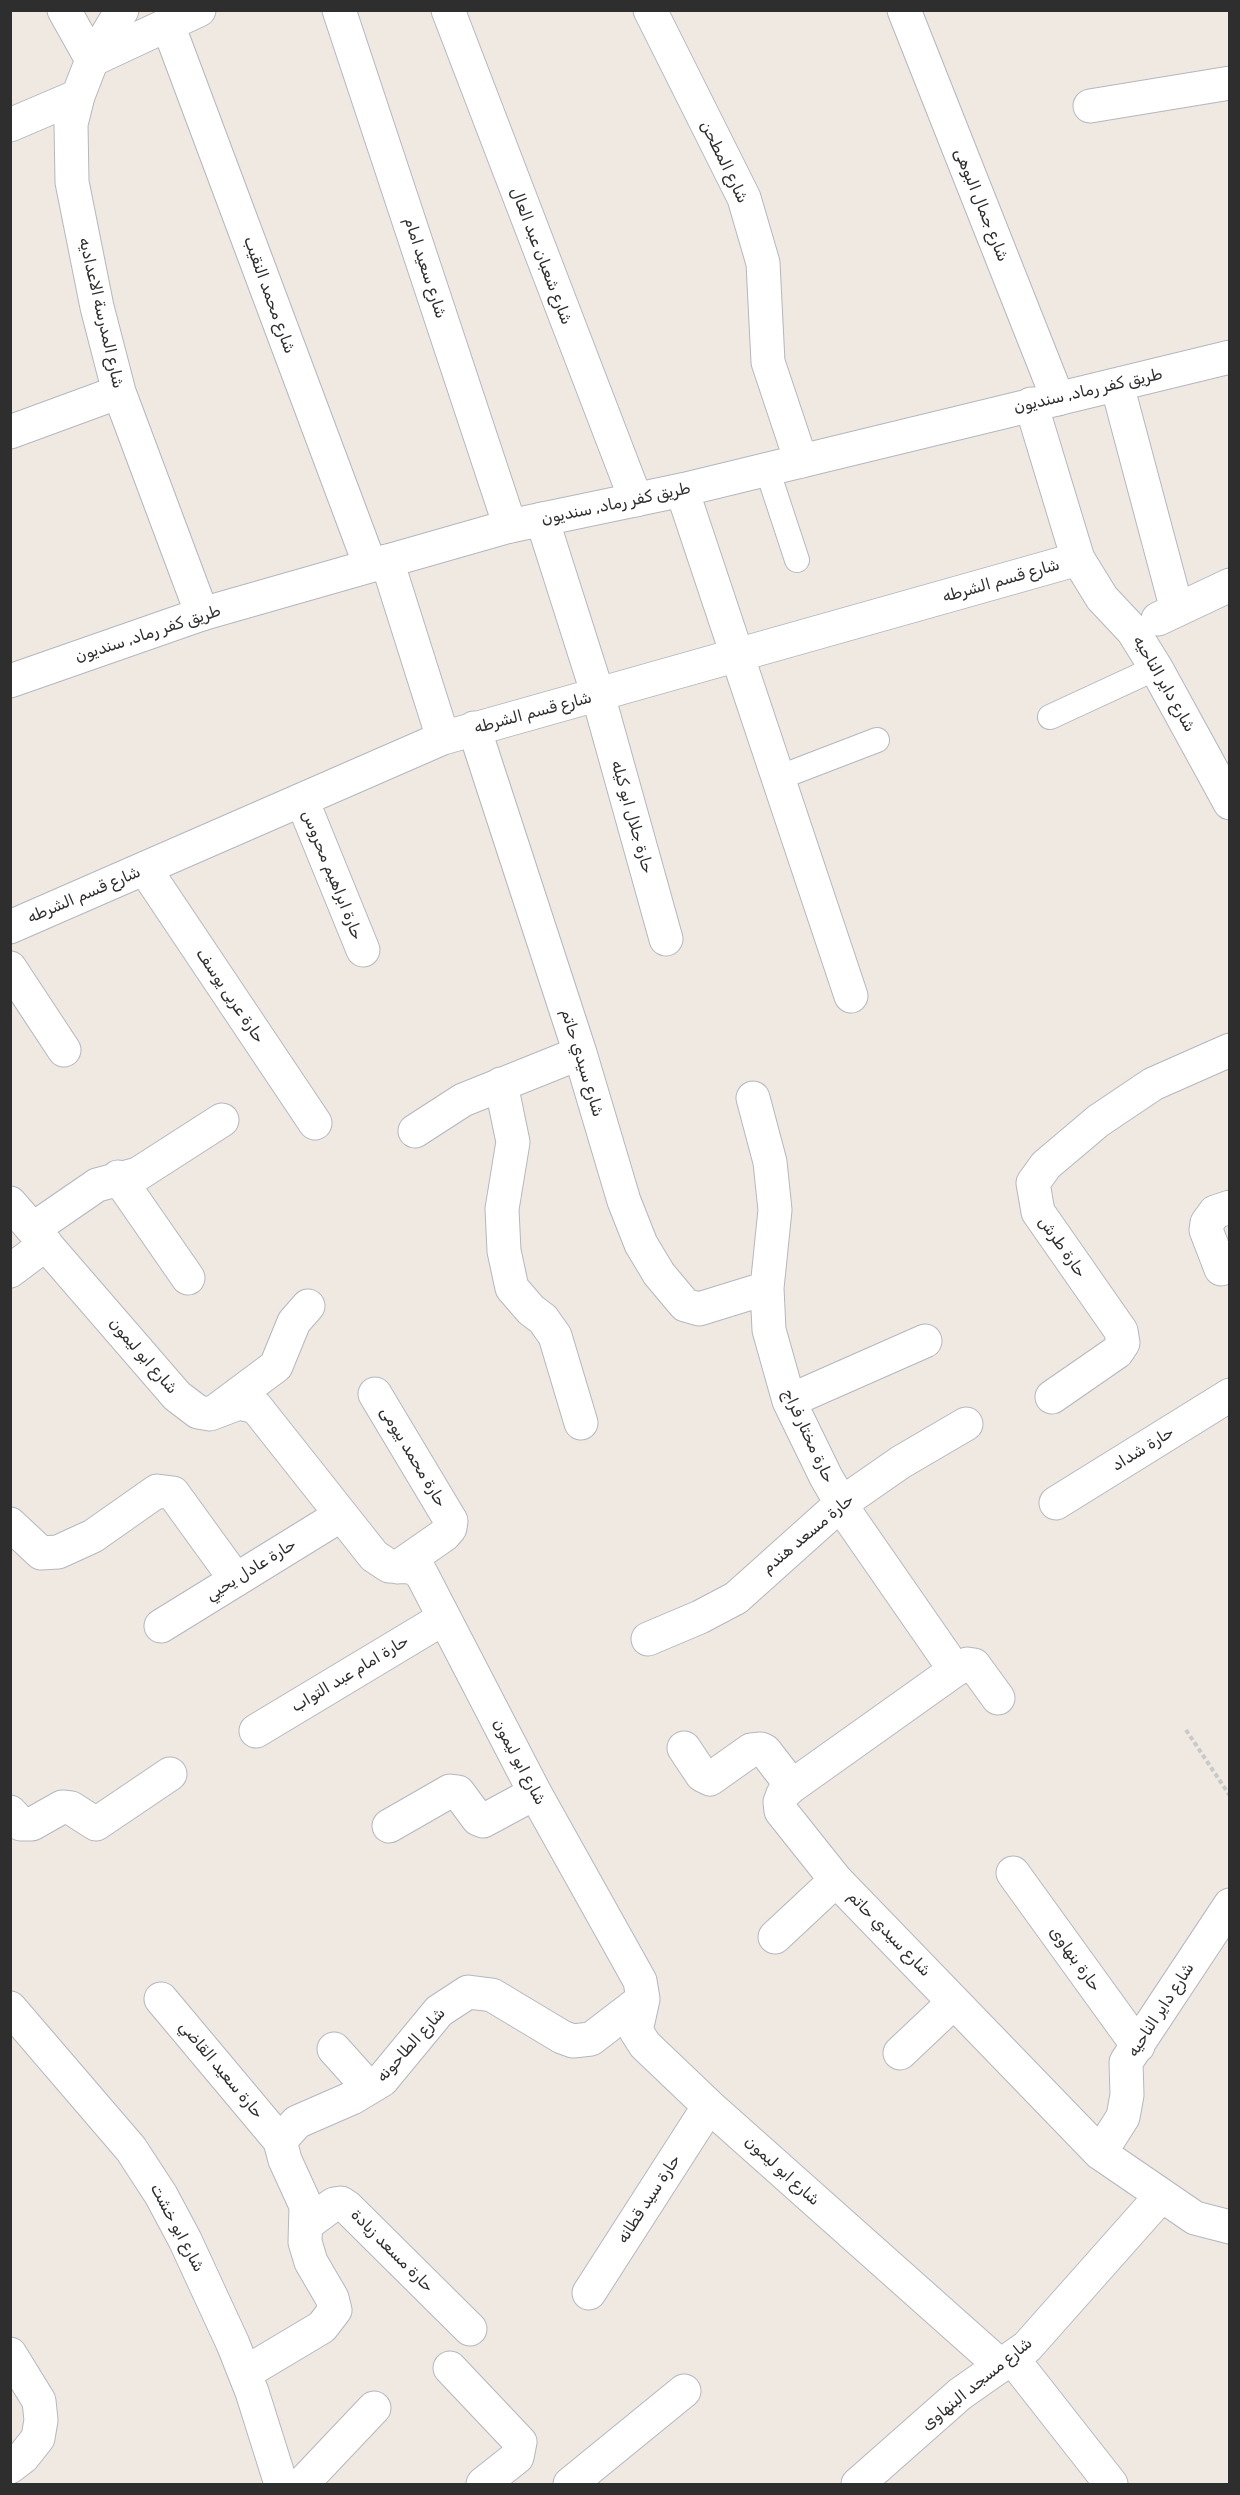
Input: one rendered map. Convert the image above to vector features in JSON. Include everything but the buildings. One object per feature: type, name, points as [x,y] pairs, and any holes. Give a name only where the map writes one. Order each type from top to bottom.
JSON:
[{"type":"street","points":[[64,10],[92,60],[200,10]]},
{"type":"street","name":"شارع المدرسة الاعداديه","points":[[122,10],[92,60],[78,96],[71,124],[72,182],[97,307],[119,392],[202,615]]},
{"type":"street","name":"شارع سعيد امام","points":[[339,10],[510,526]]},
{"type":"street","name":"شارع شعبان عبد العال","points":[[448,10],[636,500]]},
{"type":"street","name":"شارع المطحن","points":[[650,10],[744,198],[763,264],[768,362],[801,461]]},
{"type":"street","name":"شارع جمال البوهى","points":[[904,10],[1045,402]]},
{"type":"street","name":"شارع محمد النقيب","points":[[168,25],[378,563],[443,738]]},
{"type":"street","points":[[1090,106],[1230,83]]},
{"type":"street","points":[[10,125],[78,96]]},
{"type":"street","name":"طريق كفر رماد, سنديون","points":[[10,681],[202,615],[510,526],[682,490],[1230,357]]},
{"type":"street","points":[[1117,385],[1177,610]]},
{"type":"street","points":[[10,432],[119,392]]},
{"type":"street","name":"شارع داير الناحيه","points":[[1045,402],[1078,559],[1101,598],[1133,631],[1156,668],[1230,803]]},
{"type":"street","points":[[682,490],[851,996]]},
{"type":"street","name":"حارة جلال ابو كيله","points":[[542,519],[598,695],[666,939]]},
{"type":"street","name":"شارع قسم الشرطه","points":[[10,927],[443,738],[1078,559]]},
{"type":"street","points":[[1133,631],[1230,585]]},
{"type":"street","name":"شارع سيدي حاتم","points":[[474,729],[580,1053],[624,1202],[641,1244],[659,1274],[685,1305],[699,1309],[767,1288]]},
{"type":"street","name":"حارة ابراهيم محروس","points":[[302,800],[363,950]]},
{"type":"street","name":"حارة عربى يوسف","points":[[145,869],[315,1123]]},
{"type":"street","points":[[10,968],[64,1050]]},
{"type":"street","name":"حارة طرش","points":[[1052,1397],[1117,1352],[1123,1343],[1121,1331],[1038,1212],[1034,1183],[1046,1165],[1107,1115],[1154,1084],[1230,1050]]},
{"type":"street","points":[[415,1131],[463,1100],[580,1053]]},
{"type":"street","points":[[501,1084],[513,1142],[502,1209],[504,1251],[512,1288],[531,1310],[543,1319],[555,1336],[581,1423]]},
{"type":"street","name":"حارة مختار فراج","points":[[753,1098],[771,1162],[775,1210],[767,1288],[769,1330],[789,1401],[842,1503],[955,1670]]},
{"type":"street","points":[[10,1271],[40,1237],[97,1185],[118,1177],[138,1174],[222,1120]]},
{"type":"street","points":[[118,1177],[188,1278]]},
{"type":"street","name":"شارع ابو ليمون","points":[[10,1203],[177,1396],[198,1412],[210,1414],[239,1403],[256,1407],[374,1556],[389,1566],[411,1567],[421,1573],[536,1794],[640,1981],[643,1999],[636,2031],[645,2045],[709,2106],[1006,2362],[1111,2484]]},
{"type":"street","points":[[1221,1269],[1206,1230],[1207,1223],[1215,1212],[1230,1207]]},
{"type":"street","points":[[210,1414],[276,1366],[294,1322],[308,1306]]},
{"type":"street","points":[[789,1401],[925,1341]]},
{"type":"street","name":"حارة محمد بيومى","points":[[375,1394],[451,1521],[450,1528],[444,1535],[398,1567]]},
{"type":"street","name":"حارة شداد","points":[[1056,1503],[1230,1395]]},
{"type":"street","name":"حارة مسعد هندم","points":[[648,1639],[700,1617],[736,1598],[842,1503],[902,1462],[966,1424]]},
{"type":"street","points":[[10,1524],[41,1553],[58,1552],[93,1536],[157,1491],[173,1493],[236,1580]]},
{"type":"street","name":"حارة عادل يحيي","points":[[161,1626],[341,1515]]},
{"type":"street","name":"حارة امام عبد التواب","points":[[256,1731],[444,1618]]},
{"type":"street","points":[[684,1748],[702,1775],[710,1779],[751,1750],[761,1749],[792,1786],[955,1670],[968,1664],[974,1665],[998,1698]]},
{"type":"street","points":[[10,1812],[21,1824],[33,1824],[62,1807],[71,1808],[96,1824],[170,1774]]},
{"type":"street","name":"شارع سيدي حاتم","points":[[792,1786],[783,1794],[780,1802],[781,1811],[836,1880],[1100,2153],[1195,2218],[1230,2227]]},
{"type":"street","points":[[388,1826],[450,1791],[458,1792],[478,1819],[483,1821],[536,1794]]},
{"type":"street","name":"حارة بنهاوى","points":[[1013,1873],[1138,2046]]},
{"type":"street","points":[[775,1937],[836,1880]]},
{"type":"street","name":"شارع داير الناحيه","points":[[1100,2153],[1123,2117],[1127,2095],[1126,2062],[1230,1905]]},
{"type":"street","name":"شارع الطاحونه","points":[[280,2141],[297,2122],[382,2080],[439,2011],[468,1992],[492,1995],[562,2037],[573,2041],[591,2039],[643,1999]]},
{"type":"street","name":"حارة سعيد القاضي","points":[[161,1999],[280,2141]]},
{"type":"street","points":[[900,2053],[954,2002]]},
{"type":"street","name":"شارع ابو خشت","points":[[10,2008],[131,2149],[161,2195],[185,2240],[245,2373],[281,2484]]},
{"type":"street","points":[[333,2049],[369,2088]]},
{"type":"street","name":"حارة سيد قطانه","points":[[589,2293],[709,2106]]},
{"type":"street","points":[[245,2373],[322,2327],[335,2310],[332,2298],[310,2262],[305,2242],[308,2224],[306,2206],[285,2160],[280,2141]]},
{"type":"street","name":"شارع مسجد البنهاوى","points":[[858,2484],[892,2473],[960,2394],[1026,2347],[1161,2196]]},
{"type":"street","name":"حارة مسعد زيادة","points":[[308,2224],[334,2204],[341,2203],[470,2329]]},
{"type":"street","points":[[10,2354],[39,2401],[41,2420],[38,2438],[23,2457],[10,2466]]},
{"type":"street","points":[[450,2368],[520,2442],[517,2457],[483,2484]]},
{"type":"street","points":[[570,2484],[684,2391]]},
{"type":"street","points":[[302,2484],[374,2408]]},
{"type":"lane","points":[[767,469],[796,560]]},
{"type":"lane","points":[[1050,717],[1156,668]]},
{"type":"lane","points":[[778,778],[877,740]]},
{"type":"path","points":[[1186,1730],[1230,1796]]}]
